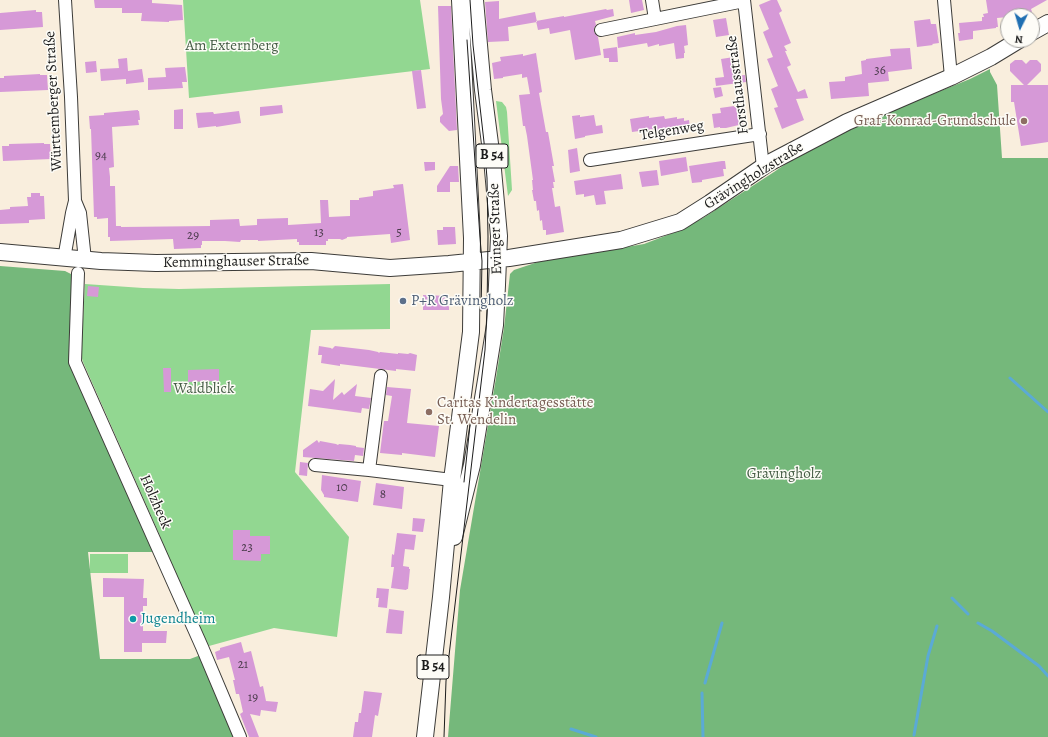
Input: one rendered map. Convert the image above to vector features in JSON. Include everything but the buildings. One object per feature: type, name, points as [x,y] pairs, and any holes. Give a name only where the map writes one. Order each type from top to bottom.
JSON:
[{"type":"main road","name":"Evinger Straße","points":[[425,737],[441,597],[452,480],[471,332],[472,238],[470,168],[464,92],[460,0]]},
{"type":"main road","name":"Evinger Straße","points":[[441,597],[472,465],[495,325],[499,236],[475,0]]},
{"type":"main road","name":"Grävingholzstraße","points":[[472,262],[621,240],[680,222],[763,167],[847,122],[951,77],[1006,48]]},
{"type":"main road","name":"Kemminghauser Straße","points":[[0,252],[64,259],[82,267],[156,263],[311,261],[390,268],[472,262]]},
{"type":"street","name":"Württemberger Straße","points":[[64,259],[75,201],[65,0]]},
{"type":"street","points":[[652,0],[655,19]]},
{"type":"street","points":[[601,30],[744,0]]},
{"type":"street","name":"Forsthausstraße","points":[[744,0],[763,167]]},
{"type":"street","points":[[944,0],[951,77]]},
{"type":"street","name":"Telgenweg","points":[[590,160],[760,134]]},
{"type":"street","name":"Württemberger Straße","points":[[75,201],[80,213],[82,267]]},
{"type":"street","name":"Holzheck","points":[[82,267],[75,362],[202,647],[240,737]]},
{"type":"street","points":[[369,470],[381,376]]},
{"type":"street","points":[[315,465],[452,480]]},
{"type":"green space","name":"Am Externberg","points":[[183,0],[420,0],[430,69],[189,98]]},
{"type":"green space","name":"Grävingholz","points":[[990,69],[990,72],[997,85],[1002,158],[1048,158],[1048,737],[448,737],[460,590],[504,328],[510,274],[514,270],[538,262],[644,244],[678,231],[703,218],[822,139],[970,79]]},
{"type":"green space","points":[[496,101],[502,102],[506,107],[507,112],[512,190],[508,196]]},
{"type":"green space","points":[[0,266],[65,271],[71,274],[74,278],[69,354],[154,552],[88,552],[100,659],[190,659],[198,656],[202,647],[240,737],[0,737]]},
{"type":"green space","name":"Waldblick","points":[[85,284],[179,289],[390,284],[390,329],[311,330],[295,472],[349,537],[337,637],[274,628],[209,646],[200,630],[83,362],[81,355]]},
{"type":"green space","points":[[90,554],[128,554],[128,573],[90,573]]},
{"type":"waterway","points":[[1010,378],[1048,412]]},
{"type":"waterway","points":[[952,598],[968,614]]},
{"type":"waterway","points":[[705,683],[722,623]]},
{"type":"waterway","points":[[978,623],[992,631],[1039,666],[1048,676]]},
{"type":"waterway","points":[[914,735],[928,656],[937,626]]},
{"type":"waterway","points":[[702,693],[703,737]]},
{"type":"waterway","points":[[571,729],[596,737]]},
{"type":"tram line","points":[[444,737],[446,681],[485,350],[487,311],[487,178],[473,45],[470,0]]},
{"type":"tram line","points":[[467,40],[482,261],[481,311]]},
{"type":"tram line","points":[[464,482],[470,425]]},
{"type":"place","name":"Graf-Konrad-Grundschule","points":[[1024,121]]},
{"type":"place","name":"P+R Grävingholz","points":[[403,301]]},
{"type":"place","name":"Caritas Kindertagesstätte St. Wendelin","points":[[429,412]]},
{"type":"place","name":"Jugendheim","points":[[133,619]]}]
